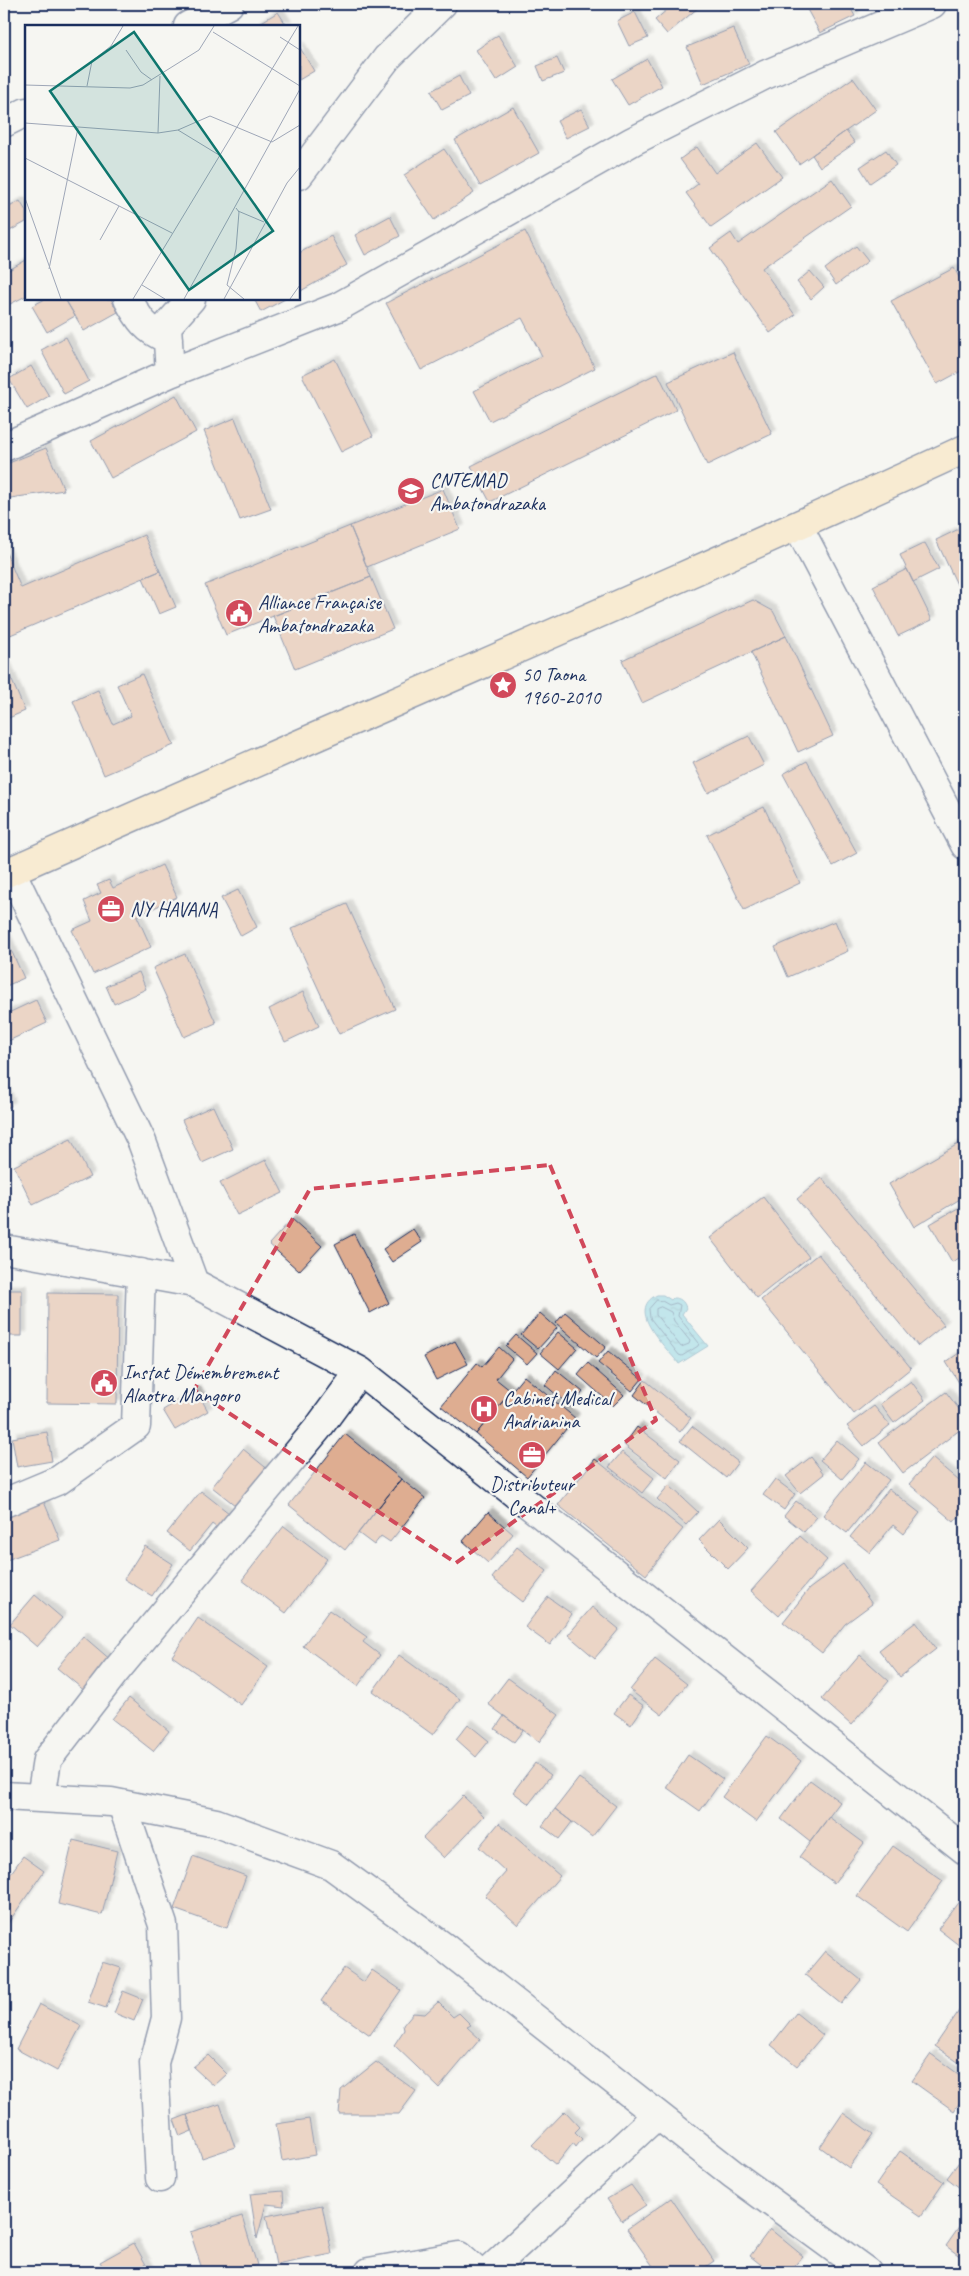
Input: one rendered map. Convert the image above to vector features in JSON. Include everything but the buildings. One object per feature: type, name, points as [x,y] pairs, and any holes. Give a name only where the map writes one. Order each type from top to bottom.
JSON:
[{"type":"main road","points":[[8,873],[261,760],[798,526],[965,449]]},
{"type":"street","points":[[190,25],[230,4]]},
{"type":"street","points":[[300,174],[387,58],[442,4]]},
{"type":"street","points":[[4,447],[170,373],[338,307],[633,141],[765,75],[932,4]]},
{"type":"street","points":[[4,123],[25,112]]},
{"type":"street","points":[[129,300],[140,322],[154,334],[168,339]]},
{"type":"street","points":[[170,373],[167,326],[190,300]]},
{"type":"street","points":[[798,526],[965,844]]},
{"type":"street","points":[[8,873],[142,1142],[194,1283]]},
{"type":"street","points":[[4,1249],[194,1283],[360,1371],[961,1839]]},
{"type":"street","points":[[4,1503],[59,1480],[136,1426],[141,1273]]},
{"type":"street","points":[[41,1798],[47,1760],[115,1672],[318,1428],[360,1371]]},
{"type":"street","points":[[4,1796],[122,1804],[216,1823],[331,1866],[444,1947],[734,2175],[867,2272]]},
{"type":"street","points":[[122,1804],[164,1925],[166,2018],[154,2063],[160,2178]]},
{"type":"street","points":[[488,2272],[657,2115]]},
{"type":"street","points":[[368,2272],[459,2256],[477,2272]]},
{"type":"highlighted area","points":[[550,1165],[656,1420],[456,1563],[194,1390],[310,1189]]},
{"type":"water","points":[[657,1295],[663,1295],[671,1300],[673,1298],[678,1299],[683,1302],[686,1308],[682,1314],[708,1346],[679,1364],[658,1339],[646,1319],[645,1310],[648,1302]]},
{"type":"place","name":"CNTEMAD Ambatondrazaka","points":[[411,491]]},
{"type":"place","name":"Alliance Française Ambatondrazaka","points":[[239,613]]},
{"type":"place","name":"50 Taona 1960-2010","points":[[503,685]]},
{"type":"place","name":"NY HAVANA","points":[[111,909]]},
{"type":"place","name":"Instat Démembrement Alaotra Mangoro","points":[[104,1383]]},
{"type":"place","name":"Cabinet Medical Andrianina","points":[[484,1409]]},
{"type":"place","name":"Distributeur Canal+","points":[[532,1455]]}]
